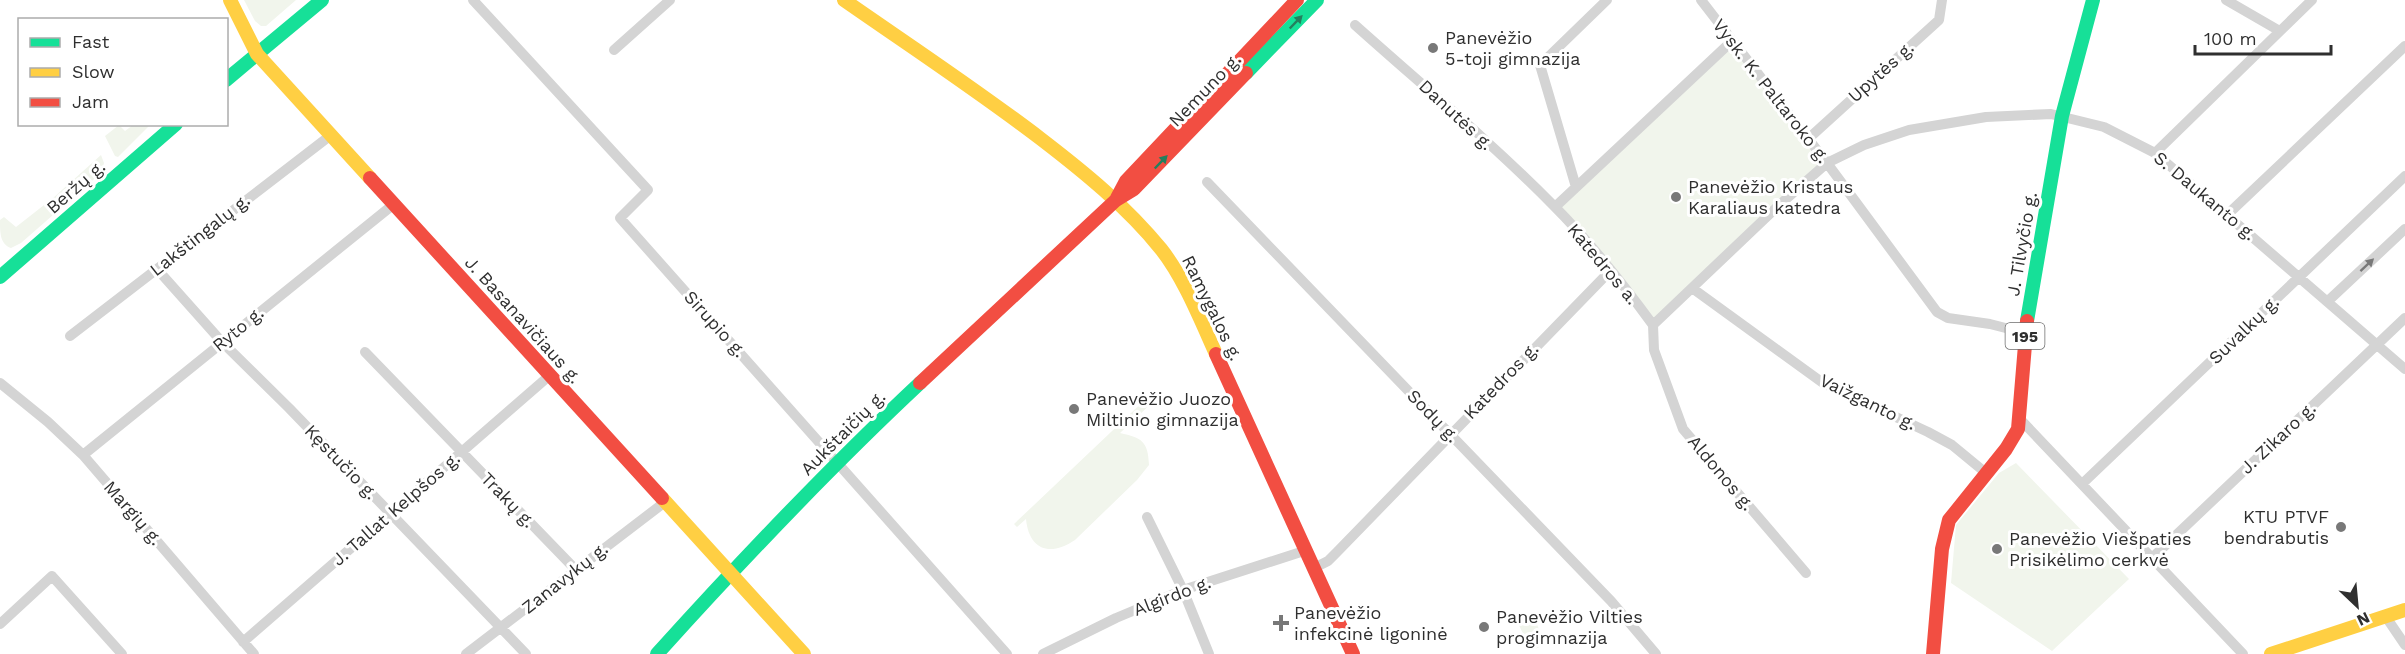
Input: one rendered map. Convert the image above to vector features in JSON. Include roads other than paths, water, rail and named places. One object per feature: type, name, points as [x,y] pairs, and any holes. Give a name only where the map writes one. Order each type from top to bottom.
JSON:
[{"type":"main road","name":"J. Basanavičiaus g.","points":[[230,0],[257,54],[804,654]]},
{"type":"main road","points":[[228,78],[322,0]]},
{"type":"main road","name":"Ramygalos g.","points":[[844,0],[1005,111],[1116,200],[1162,250],[1177,274],[1306,550],[1349,653]]},
{"type":"main road","name":"Nemuno g.","points":[[1116,200],[1126,181],[1297,0]]},
{"type":"main road","name":"Nemuno g.","points":[[1066,248],[1116,200],[1134,189],[1317,0]]},
{"type":"main road","name":"J. Tilvyčio g.","points":[[1933,654],[1938,587],[1946,531],[1954,511],[2013,440],[2019,418],[2025,333],[2062,116],[2093,0]]},
{"type":"main road","name":"Beržų g.","points":[[0,277],[174,126]]},
{"type":"main road","name":"Aukštaičių g.","points":[[657,654],[730,573],[837,463],[928,374],[1066,248]]},
{"type":"main road","points":[[2271,654],[2288,651],[2405,610]]},
{"type":"street","name":"Sirupio g.","points":[[473,0],[648,190],[620,218],[1007,654]]},
{"type":"street","points":[[614,50],[670,0]]},
{"type":"street","points":[[1576,187],[1540,65],[1607,0]]},
{"type":"street","name":"Vysk. K. Paltaroko g.","points":[[1701,0],[1827,162],[1937,312],[1948,318],[1990,324],[2025,333]]},
{"type":"street","name":"Upytės g.","points":[[1808,139],[1939,20],[1942,0]]},
{"type":"street","points":[[2226,0],[2278,30]]},
{"type":"street","points":[[2156,153],[2278,30],[2312,0]]},
{"type":"street","name":"Danutės g.","points":[[1356,25],[1432,91],[1555,207]]},
{"type":"street","name":"Katedros a.","points":[[1653,325],[1611,270],[1555,207],[1731,41]]},
{"type":"street","points":[[2228,214],[2405,46]]},
{"type":"street","name":"S. Daukanto g.","points":[[1827,162],[1864,145],[1909,130],[1986,117],[2051,114],[2104,127],[2156,153],[2405,369]]},
{"type":"street","name":"Lakštingalų g.","points":[[70,336],[331,135]]},
{"type":"street","points":[[1653,325],[1827,162]]},
{"type":"street","name":"Suvalkų g.","points":[[2082,484],[2405,176]]},
{"type":"street","name":"Sodų g.","points":[[1207,182],[1611,601],[1656,654]]},
{"type":"street","name":"Ryto g.","points":[[83,455],[393,204]]},
{"type":"street","points":[[2328,302],[2405,229]]},
{"type":"street","name":"Kęstučio g.","points":[[157,269],[222,342],[289,408],[526,654]]},
{"type":"street","name":"Katedros g.","points":[[1314,568],[1328,561],[1337,552],[1611,270]]},
{"type":"street","name":"Vaižganto g.","points":[[1692,288],[1823,383],[1887,411],[1936,436],[1952,445],[1986,473]]},
{"type":"street","name":"J. Zikaro g.","points":[[2152,558],[2405,318]]},
{"type":"street","name":"Aldonos g.","points":[[1653,325],[1654,350],[1683,429],[1806,573]]},
{"type":"street","name":"Trakų g.","points":[[365,352],[576,570]]},
{"type":"street","name":"J. Tallat Kelpšos g.","points":[[243,642],[549,376]]},
{"type":"street","name":"Margių g.","points":[[0,383],[48,422],[83,455],[254,654]]},
{"type":"street","points":[[2019,418],[2243,654]]},
{"type":"street","name":"Zanavykų g.","points":[[466,654],[664,501]]},
{"type":"street","points":[[1147,517],[1183,590],[1209,654]]},
{"type":"street","name":"Algirdo g.","points":[[1043,654],[1116,618],[1183,590],[1306,550]]},
{"type":"street","points":[[0,624],[52,576],[122,654]]},
{"type":"street","points":[[2386,617],[2405,645]]},
{"type":"place","name":"Panevėžio 5-toji gimnazija","points":[[1433,48]]},
{"type":"place","name":"Panevėžio Kristaus Karaliaus katedra","points":[[1676,197]]},
{"type":"place","name":"Panevėžio Juozo Miltinio gimnazija","points":[[1074,409]]},
{"type":"place","name":"KTU PTVF bendrabutis","points":[[2341,527]]},
{"type":"place","name":"Panevėžio Viešpaties Prisikėlimo cerkvė","points":[[1997,549]]},
{"type":"place","name":"Panevėžio infekcinė ligoninė","points":[[1281,623]]},
{"type":"place","name":"Panevėžio Vilties progimnazija","points":[[1484,627]]}]
